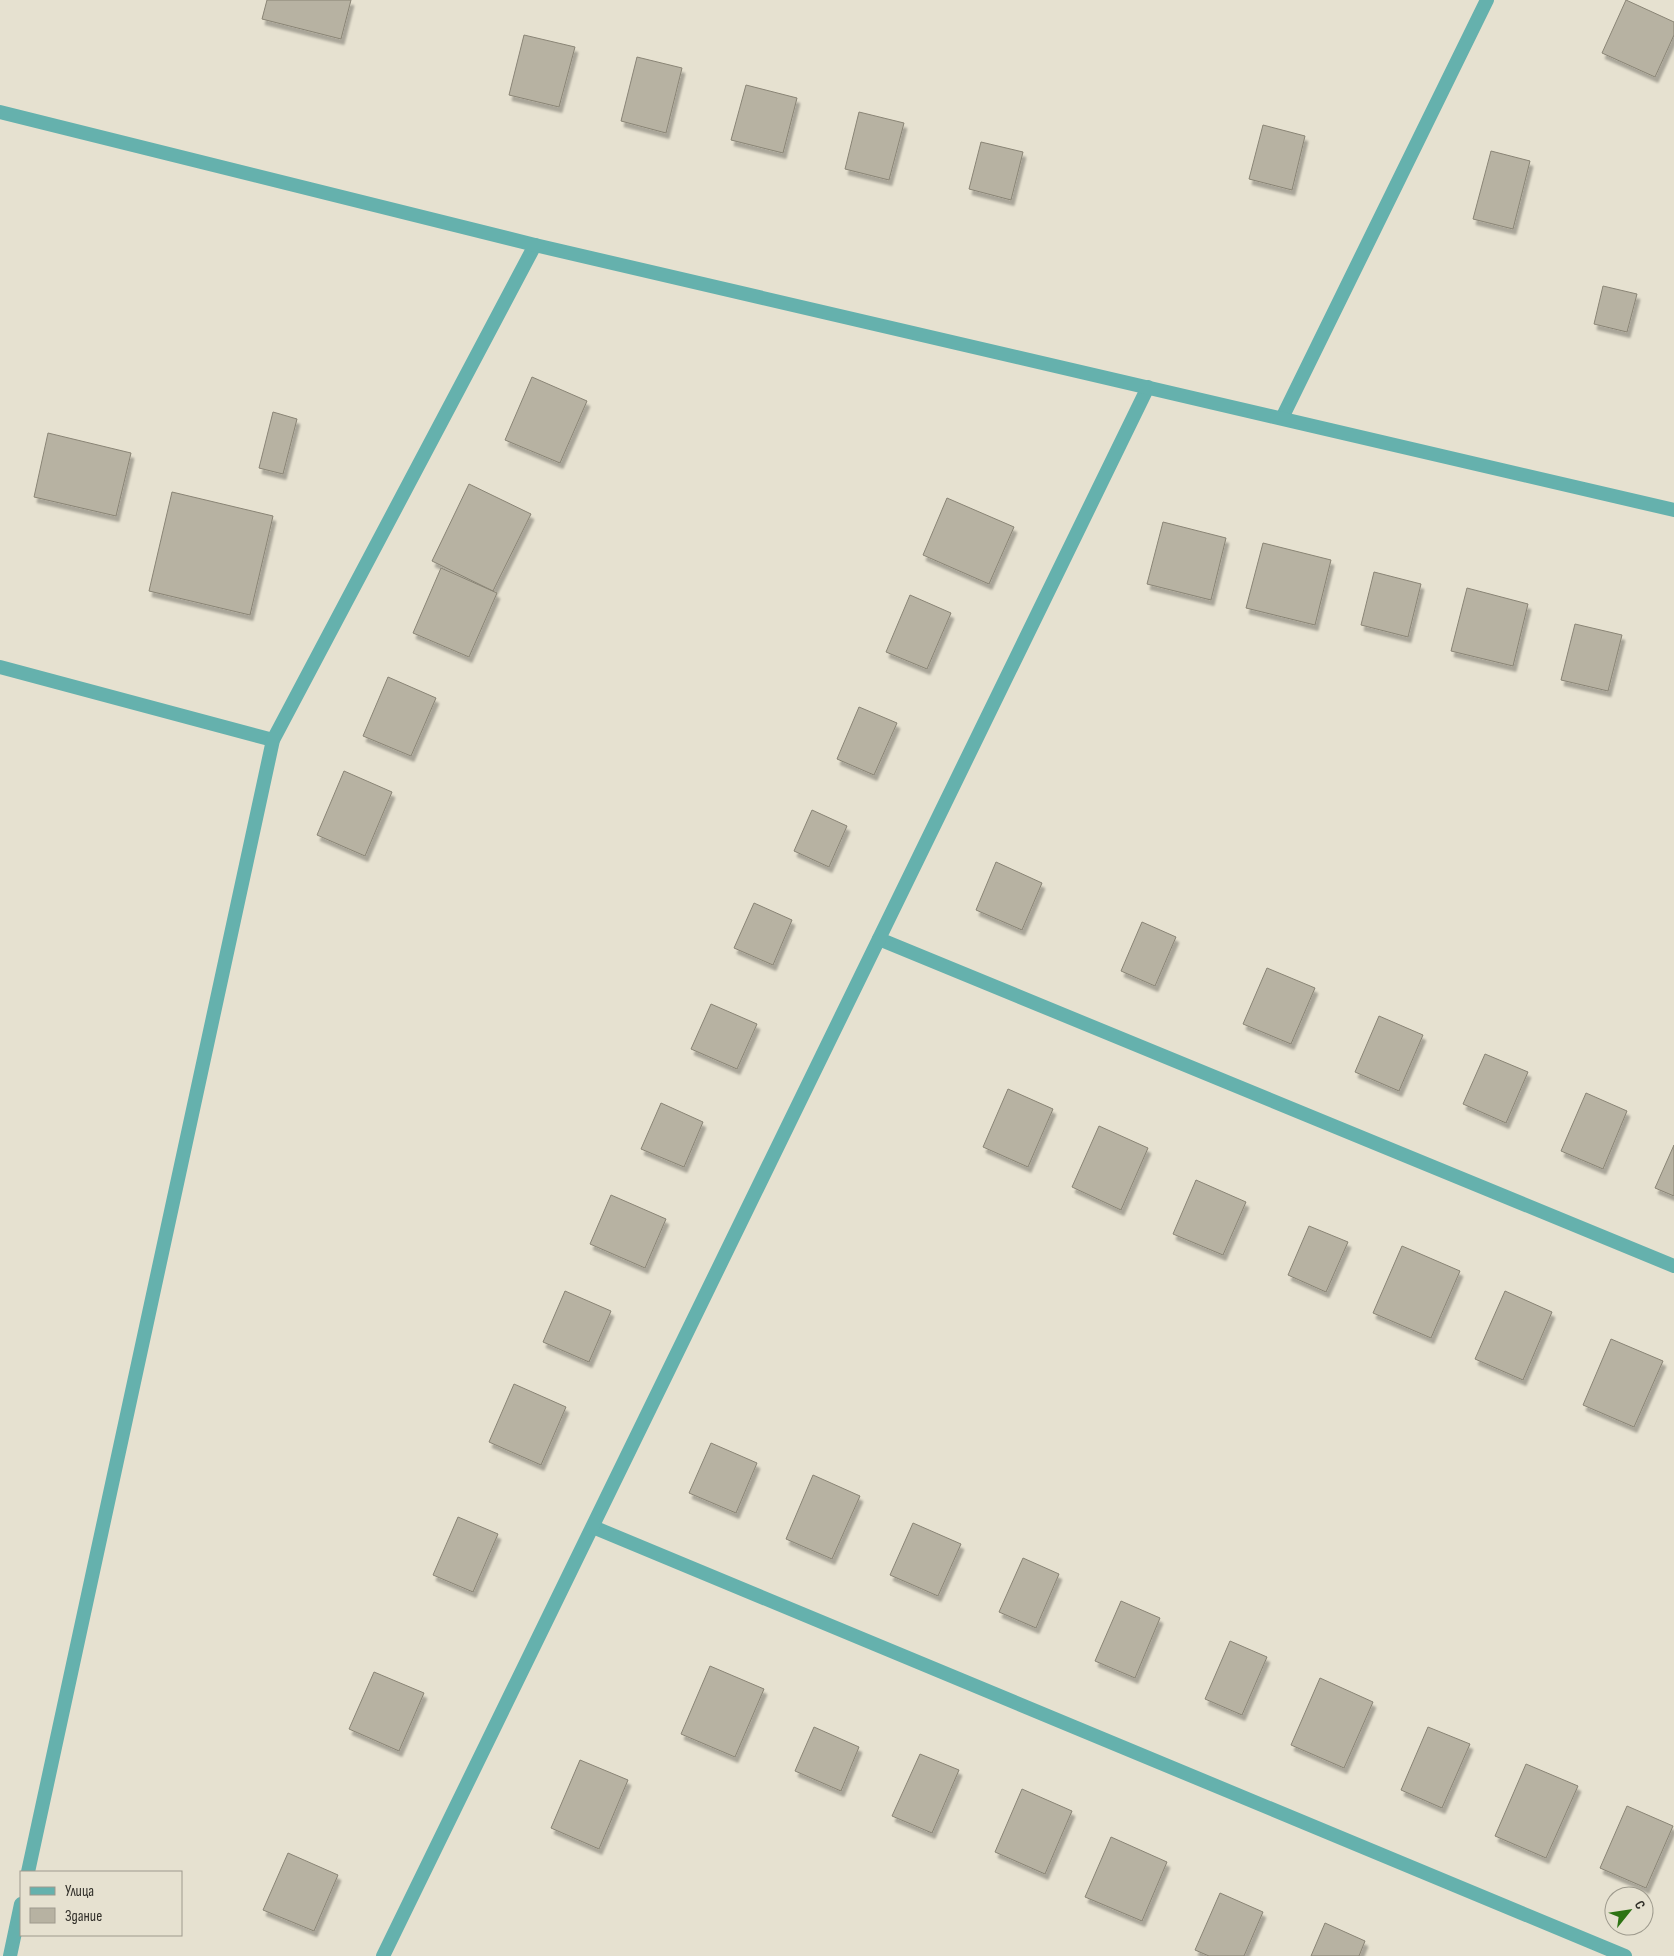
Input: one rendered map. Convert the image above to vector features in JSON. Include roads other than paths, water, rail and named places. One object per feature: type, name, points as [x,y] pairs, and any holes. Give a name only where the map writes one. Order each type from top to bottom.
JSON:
[{"type":"street","points":[[1282,418],[1488,0]]},
{"type":"street","points":[[0,112],[535,245],[1674,510]]},
{"type":"street","points":[[28,1871],[273,740],[535,245]]},
{"type":"street","points":[[383,1956],[1148,388]]},
{"type":"street","points":[[0,667],[273,740]]},
{"type":"street","points":[[879,939],[1674,1266]]},
{"type":"street","points":[[593,1527],[1625,1956]]},
{"type":"street","points":[[10,1956],[20,1909]]}]
